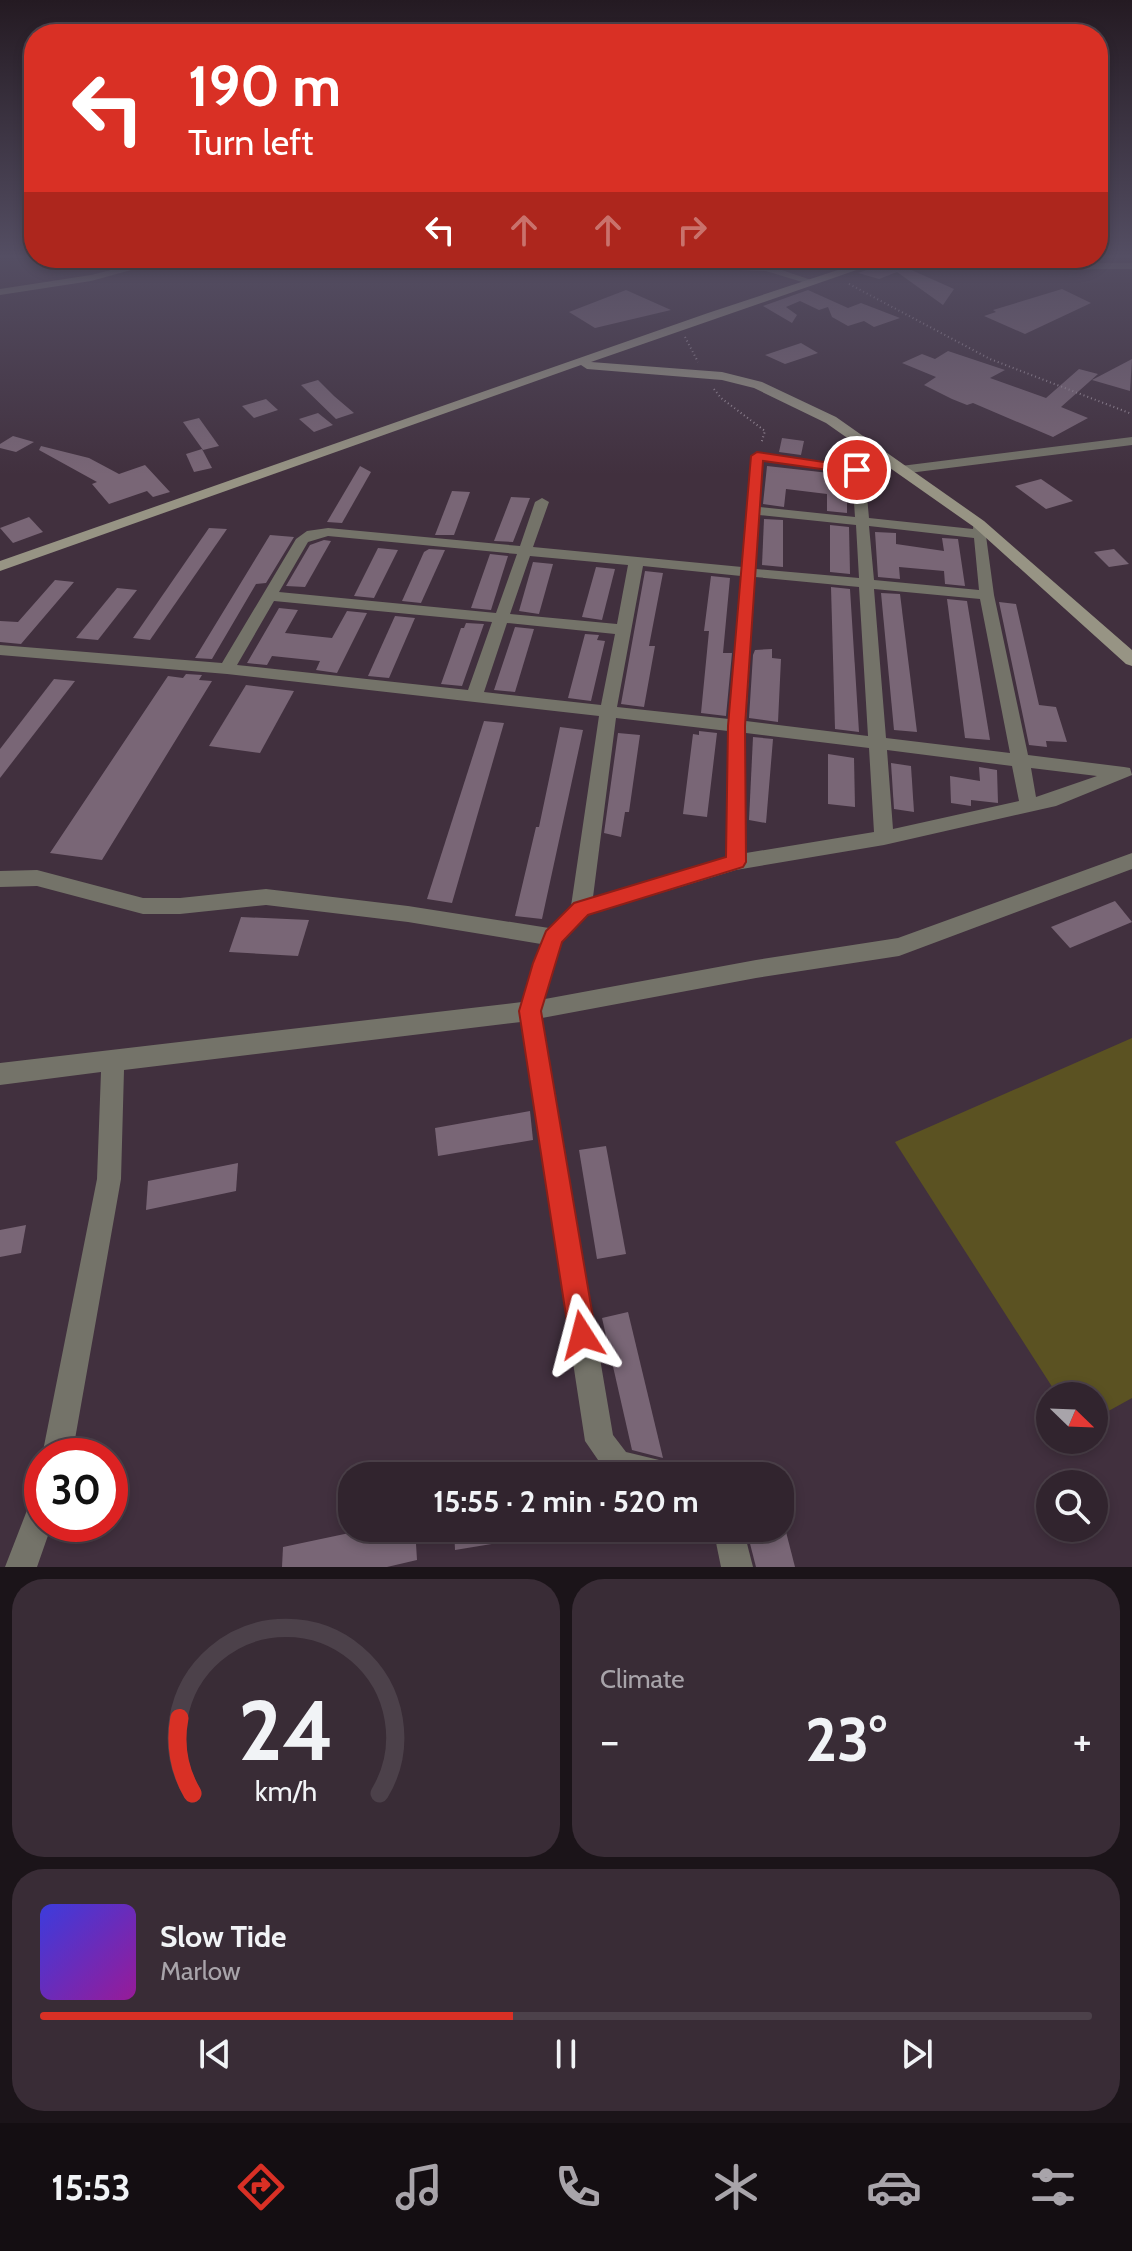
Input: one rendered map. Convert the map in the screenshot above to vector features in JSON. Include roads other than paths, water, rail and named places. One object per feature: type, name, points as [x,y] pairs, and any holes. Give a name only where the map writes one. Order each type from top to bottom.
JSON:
[{"type":"main road","points":[[0,566],[676,328]]},
{"type":"main road","points":[[575,365],[702,373],[758,385],[831,420],[979,529],[1132,660]]},
{"type":"street","points":[[901,470],[1132,441]]},
{"type":"street","points":[[736,862],[737,726],[751,571],[757,456],[857,470],[884,838]]},
{"type":"street","points":[[474,696],[542,502]]},
{"type":"street","points":[[754,510],[979,529],[987,595],[1029,805]]},
{"type":"street","points":[[227,669],[303,539],[328,532],[987,595]]},
{"type":"street","points":[[581,909],[608,712],[636,563]]},
{"type":"street","points":[[270,596],[624,630]]},
{"type":"street","points":[[0,650],[227,669],[474,696],[1128,774]]},
{"type":"street","points":[[616,1462],[600,1441],[530,1011],[553,937],[581,909],[736,862],[884,838],[1056,799],[1128,774]]},
{"type":"street","points":[[0,1074],[530,1011],[756,969],[899,947],[1132,861]]},
{"type":"street","points":[[0,879],[37,878],[143,906],[180,906],[266,897],[408,914],[553,937]]},
{"type":"street","points":[[61,1438],[109,1179],[113,1060]]},
{"type":"street","points":[[21,1567],[30,1542]]},
{"type":"street","points":[[731,1542],[737,1567]]}]
